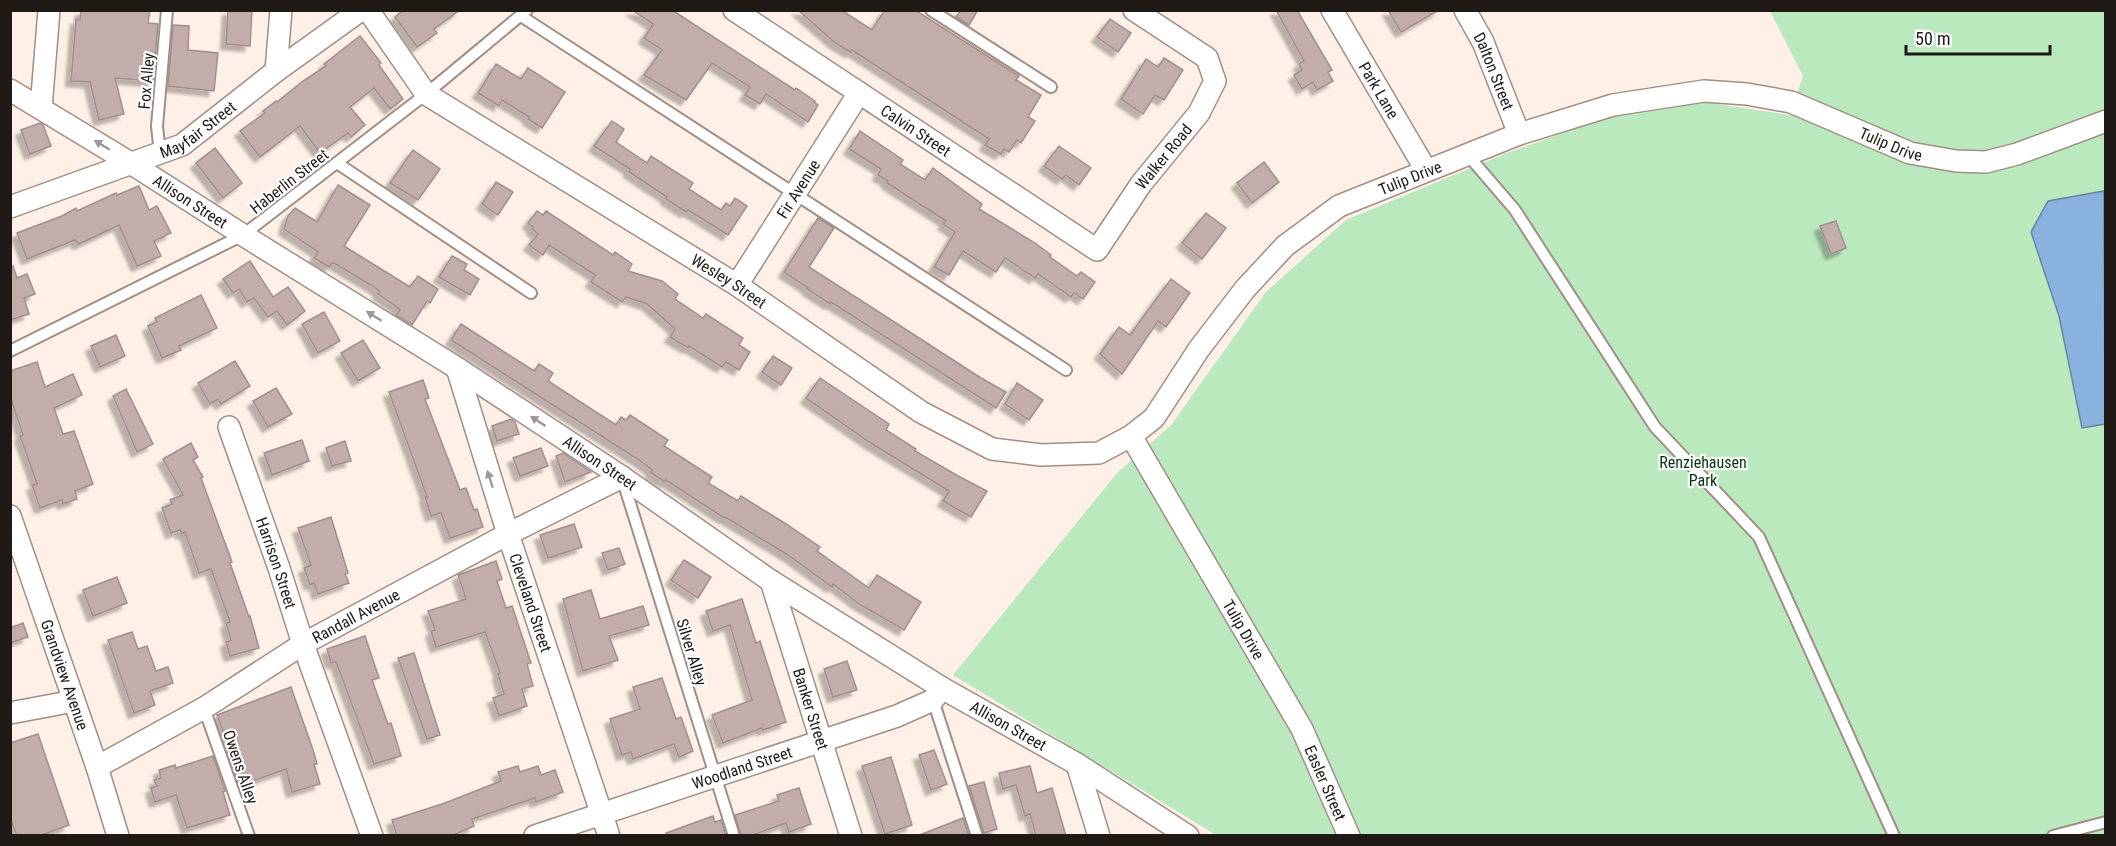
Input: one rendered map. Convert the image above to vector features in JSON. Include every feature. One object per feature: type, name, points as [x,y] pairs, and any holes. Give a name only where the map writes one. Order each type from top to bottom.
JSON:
[{"type":"street","points":[[41,108],[49,10]]},
{"type":"street","points":[[276,71],[282,10]]},
{"type":"street","name":"Mayfair Street","points":[[10,207],[182,145],[276,71],[361,10]]},
{"type":"street","name":"Wesley Street","points":[[368,10],[426,94],[737,285],[921,412],[992,449],[1041,455],[1075,456],[1099,453],[1131,436]]},
{"type":"street","name":"Calvin Street","points":[[734,10],[1097,250]]},
{"type":"street","name":"Walker Road","points":[[1097,250],[1141,184],[1199,113],[1215,81],[1207,57],[1134,10]]},
{"type":"street","name":"Park Lane","points":[[1332,10],[1426,170]]},
{"type":"street","name":"Dalton Street","points":[[1465,10],[1483,42],[1519,134]]},
{"type":"street","name":"Allison Street","points":[[10,90],[457,368],[622,477],[937,694],[1077,764],[1188,836]]},
{"type":"street","name":"Tulip Drive","points":[[1302,729],[1131,436],[1154,418],[1199,349],[1245,289],[1285,246],[1339,206],[1519,134],[1613,105],[1704,92],[1748,94],[1791,102],[1910,153],[1956,161],[1986,162],[2017,154],[2106,121]]},
{"type":"street","name":"Fir Avenue","points":[[737,285],[859,93]]},
{"type":"street","name":"Cleveland Street","points":[[457,368],[508,534],[609,836]]},
{"type":"street","name":"Harrison Street","points":[[229,427],[372,836]]},
{"type":"street","name":"Randall Avenue","points":[[97,767],[204,708],[303,644],[508,534],[622,477]]},
{"type":"street","name":"Grandview Avenue","points":[[10,516],[97,767],[118,836]]},
{"type":"street","name":"Banker Street","points":[[771,580],[851,836]]},
{"type":"street","name":"Woodland Street","points":[[535,836],[897,716],[937,694]]},
{"type":"street","points":[[10,713],[74,701]]},
{"type":"street","name":"Easler Street","points":[[1302,729],[1349,836]]},
{"type":"street","points":[[1077,764],[1099,836]]},
{"type":"lane","name":"Fox Alley","points":[[160,154],[157,126],[167,10]]},
{"type":"lane","points":[[931,10],[1051,87]]},
{"type":"lane","name":"Haberlin Street","points":[[10,351],[243,236],[426,94],[524,13]]},
{"type":"lane","points":[[524,13],[795,194],[1066,370]]},
{"type":"lane","points":[[1467,154],[1515,210],[1655,427],[1758,537],[1894,836]]},
{"type":"lane","points":[[337,162],[531,293]]},
{"type":"lane","name":"Silver Alley","points":[[622,477],[734,836]]},
{"type":"lane","points":[[937,694],[977,836]]},
{"type":"lane","name":"Owens Alley","points":[[204,708],[249,836]]},
{"type":"lane","points":[[2054,836],[2106,822]]},
{"type":"green space","name":"Renziehausen Park","points":[[1770,11],[2105,11],[2105,835],[1216,835],[953,675],[1117,473],[1171,425],[1266,292],[1346,220],[1507,153],[1614,115],[1703,102],[1790,115],[1803,76]]},
{"type":"water","points":[[2104,191],[2105,424],[2082,428],[2059,316],[2031,232],[2048,201]]},
{"type":"building","points":[[81,10],[150,10],[148,23],[158,24],[153,81],[115,78],[124,114],[99,120],[90,82],[71,81],[76,19],[80,20]]},
{"type":"building","points":[[228,10],[252,10],[250,46],[226,44]]},
{"type":"building","points":[[403,10],[460,10],[434,29],[437,33],[417,47],[395,17]]},
{"type":"building","points":[[632,10],[672,10],[795,90],[796,88],[818,105],[808,122],[766,94],[760,104],[745,95],[750,87],[712,63],[686,100],[644,75],[662,50],[644,38],[653,24]]},
{"type":"building","points":[[798,10],[841,10],[872,30],[885,10],[915,10],[1019,76],[1016,80],[1041,95],[1028,117],[1035,121],[1021,143],[1017,140],[1009,152],[1004,149],[1001,154],[985,145],[989,139],[852,50],[850,52],[834,42]]},
{"type":"building","points":[[961,10],[978,10],[969,25],[956,17]]},
{"type":"building","points":[[1276,10],[1297,10],[1332,70],[1328,72],[1333,81],[1317,90],[1313,82],[1302,89],[1294,75],[1302,70],[1299,64],[1304,61]]},
{"type":"building","points":[[1388,10],[1439,10],[1401,32]]},
{"type":"building","points":[[1110,19],[1131,33],[1118,52],[1097,37]]},
{"type":"building","points":[[173,25],[189,26],[188,50],[218,53],[214,91],[168,86]]},
{"type":"building","points":[[360,36],[381,63],[379,65],[403,99],[390,109],[374,88],[350,107],[365,125],[351,137],[348,133],[320,153],[300,126],[260,157],[240,131],[265,113],[263,111],[276,101],[326,66],[324,64]]},
{"type":"building","points":[[1164,58],[1183,70],[1164,100],[1155,95],[1143,114],[1121,99],[1146,59],[1158,67]]},
{"type":"building","points":[[496,64],[521,79],[528,68],[565,92],[542,128],[502,100],[499,106],[478,93]]},
{"type":"building","points":[[612,121],[624,129],[616,142],[647,163],[651,156],[693,183],[689,189],[721,210],[726,203],[730,206],[735,198],[747,206],[728,235],[666,199],[667,197],[629,172],[630,169],[594,146]]},
{"type":"building","points":[[40,123],[43,125],[51,146],[30,154],[21,130]]},
{"type":"building","points":[[860,131],[903,160],[900,164],[925,180],[933,168],[982,204],[979,209],[1035,243],[1077,276],[1081,272],[1095,282],[1083,299],[1074,293],[1071,297],[1038,274],[1035,278],[1005,258],[996,272],[963,251],[949,275],[934,267],[955,232],[943,224],[946,221],[887,183],[888,181],[878,175],[881,169],[849,149]]},
{"type":"building","points":[[1059,146],[1091,168],[1079,185],[1066,175],[1062,179],[1044,166]]},
{"type":"building","points":[[215,148],[242,183],[223,198],[196,163]]},
{"type":"building","points":[[413,150],[440,169],[418,200],[390,183]]},
{"type":"building","points":[[1264,162],[1279,182],[1252,203],[1237,183]]},
{"type":"building","points":[[496,182],[513,192],[498,215],[482,204]]},
{"type":"building","points":[[338,185],[370,205],[344,246],[410,287],[418,276],[438,289],[430,303],[427,301],[412,325],[396,315],[400,310],[378,294],[380,292],[374,287],[334,263],[329,267],[314,258],[318,252],[284,229],[288,216],[295,208],[317,222]]},
{"type":"building","points":[[139,186],[149,210],[157,206],[171,233],[154,241],[161,256],[137,266],[119,225],[79,244],[75,240],[27,259],[17,233],[62,216],[76,208],[77,211],[116,193],[117,195]]},
{"type":"building","points":[[537,211],[543,215],[546,211],[613,255],[615,252],[632,264],[628,271],[662,281],[678,294],[675,299],[703,318],[706,314],[743,338],[739,345],[750,352],[739,370],[726,362],[722,367],[670,337],[675,329],[647,304],[626,297],[622,302],[591,282],[595,275],[549,245],[543,255],[529,245],[538,234],[528,223]]},
{"type":"building","points":[[1206,213],[1226,228],[1202,259],[1182,243]]},
{"type":"building","points":[[818,218],[834,228],[809,267],[1006,392],[996,408],[831,302],[830,304],[784,272]]},
{"type":"building","points":[[1836,221],[1846,248],[1831,254],[1820,226]]},
{"type":"building","points":[[452,256],[467,264],[464,270],[479,279],[470,295],[439,277]]},
{"type":"building","points":[[250,261],[273,297],[288,287],[305,311],[287,325],[277,311],[268,317],[254,298],[247,302],[239,289],[233,293],[223,279]]},
{"type":"building","points":[[13,266],[17,278],[27,274],[35,294],[24,298],[29,314],[10,320],[10,267]]},
{"type":"building","points":[[1171,279],[1190,293],[1166,327],[1158,321],[1122,374],[1100,354],[1119,327],[1130,335]]},
{"type":"building","points":[[201,295],[217,328],[179,346],[181,350],[162,358],[148,326],[157,322],[155,318]]},
{"type":"building","points":[[324,312],[340,341],[318,353],[302,324]]},
{"type":"building","points":[[461,324],[534,371],[539,364],[553,373],[548,381],[616,425],[621,417],[626,420],[630,415],[668,440],[664,446],[712,477],[708,483],[738,501],[741,496],[786,524],[820,547],[817,551],[869,588],[877,575],[921,602],[904,630],[859,604],[833,584],[832,587],[788,555],[724,518],[666,480],[665,482],[651,473],[652,470],[639,460],[451,340]]},
{"type":"building","points":[[116,335],[125,356],[100,367],[91,346]]},
{"type":"building","points":[[363,340],[380,368],[358,381],[341,353]]},
{"type":"building","points":[[773,356],[792,368],[781,385],[762,372]]},
{"type":"building","points":[[235,361],[250,386],[221,404],[218,399],[210,404],[198,383]]},
{"type":"building","points":[[37,362],[45,387],[73,374],[82,395],[54,408],[63,434],[74,431],[93,484],[75,491],[77,499],[63,504],[62,500],[40,508],[32,485],[37,484],[20,436],[23,435],[10,396],[10,371]]},
{"type":"building","points":[[820,378],[889,424],[886,430],[916,449],[915,451],[987,491],[971,517],[943,501],[949,491],[869,442],[806,398]]},
{"type":"building","points":[[423,380],[429,398],[425,399],[460,490],[466,488],[483,527],[450,538],[441,513],[431,516],[425,497],[427,497],[389,392]]},
{"type":"building","points":[[1017,383],[1043,400],[1029,420],[1005,404]]},
{"type":"building","points":[[276,388],[292,414],[268,427],[253,401]]},
{"type":"building","points":[[126,389],[153,444],[137,452],[113,396]]},
{"type":"building","points":[[511,419],[515,422],[519,434],[497,441],[492,426]]},
{"type":"building","points":[[302,440],[309,461],[272,475],[264,453]]},
{"type":"building","points":[[345,441],[351,461],[332,466],[326,448]]},
{"type":"building","points":[[191,443],[198,457],[193,460],[203,477],[201,478],[232,562],[230,563],[250,616],[259,648],[230,656],[226,642],[231,640],[226,623],[230,622],[211,569],[199,573],[185,532],[182,534],[180,530],[171,533],[162,508],[172,504],[170,500],[183,495],[163,459]]},
{"type":"building","points":[[541,448],[548,466],[520,476],[513,458]]},
{"type":"building","points":[[563,453],[591,472],[565,482],[556,456]]},
{"type":"building","points":[[331,517],[349,583],[318,594],[314,583],[310,585],[304,568],[311,565],[298,528]]},
{"type":"building","points":[[574,524],[582,547],[548,558],[540,535]]},
{"type":"building","points":[[619,548],[625,564],[608,570],[602,553]]},
{"type":"building","points":[[684,560],[711,577],[698,598],[671,580]]},
{"type":"building","points":[[496,561],[502,579],[497,581],[506,608],[512,606],[531,663],[527,664],[533,686],[522,689],[527,706],[499,716],[493,698],[504,694],[498,674],[500,673],[485,632],[436,647],[431,631],[435,630],[428,611],[466,599],[458,575]]},
{"type":"building","points":[[117,577],[127,603],[93,616],[83,590]]},
{"type":"building","points":[[591,590],[600,619],[643,606],[649,625],[609,636],[618,660],[583,671],[563,599]]},
{"type":"building","points":[[742,599],[756,643],[760,641],[786,722],[763,730],[762,728],[723,743],[712,715],[752,700],[730,625],[713,631],[706,611]]},
{"type":"building","points":[[23,623],[28,637],[10,643],[10,628]]},
{"type":"building","points":[[132,632],[138,649],[147,646],[156,671],[168,667],[173,683],[150,691],[155,705],[134,713],[108,640]]},
{"type":"building","points":[[365,636],[379,678],[372,680],[388,724],[391,723],[401,756],[374,764],[336,662],[331,663],[327,649]]},
{"type":"building","points":[[414,653],[440,735],[427,739],[398,658]]},
{"type":"building","points":[[847,661],[857,690],[833,697],[824,669]]},
{"type":"building","points":[[662,678],[676,719],[681,717],[693,751],[679,757],[674,744],[633,759],[631,752],[622,755],[610,719],[640,709],[633,687]]},
{"type":"building","points":[[291,687],[313,750],[317,764],[314,764],[320,784],[292,792],[286,769],[239,786],[227,751],[230,750],[217,715]]},
{"type":"building","points":[[38,734],[69,825],[39,836],[17,836],[10,818],[10,743]]},
{"type":"building","points":[[934,750],[947,784],[931,790],[919,755]]},
{"type":"building","points":[[213,756],[225,791],[223,792],[230,815],[187,828],[176,795],[155,802],[151,788],[157,786],[154,780],[161,778],[159,770],[175,765],[176,768]]},
{"type":"building","points":[[891,757],[912,825],[885,834],[862,766]]},
{"type":"building","points":[[518,766],[520,772],[538,766],[541,775],[555,770],[563,792],[536,802],[535,798],[472,819],[474,826],[451,836],[397,836],[392,820],[445,803],[501,781],[498,772]]},
{"type":"building","points":[[1030,766],[1037,793],[1052,788],[1066,836],[1036,836],[1030,814],[1025,816],[1016,785],[1003,789],[999,773]]},
{"type":"building","points":[[984,782],[997,829],[984,833],[969,786]]},
{"type":"building","points":[[799,788],[811,824],[789,832],[786,823],[750,836],[741,836],[735,815],[779,801],[777,795]]},
{"type":"building","points":[[713,816],[715,822],[721,820],[726,836],[666,836],[666,833]]},
{"type":"building","points":[[963,818],[969,836],[922,836],[922,834]]}]
